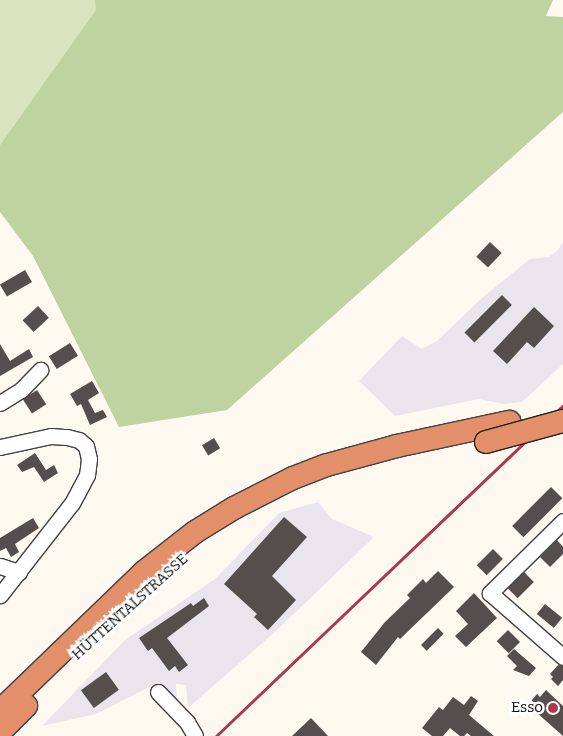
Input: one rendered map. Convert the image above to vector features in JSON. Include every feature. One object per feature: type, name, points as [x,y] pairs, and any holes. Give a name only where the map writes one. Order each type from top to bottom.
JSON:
[{"type":"highway","name":"HÜTTENTALSTRASSE","points":[[0,711],[144,572],[196,532],[234,508],[293,478],[327,465],[396,446],[509,422],[563,406]]},
{"type":"highway","name":"HÜTTENTALSTRASSE","points":[[0,732],[62,669],[153,583],[204,543],[241,519],[284,498],[332,479],[400,460],[486,442],[563,421]]},
{"type":"street","points":[[0,403],[21,390],[40,370]]},
{"type":"street","points":[[0,447],[51,436],[67,437],[80,440],[86,446],[89,459],[87,475],[72,502],[0,596]]},
{"type":"street","points":[[563,521],[490,594],[563,657]]},
{"type":"street","points":[[0,566],[20,572]]},
{"type":"street","points":[[158,692],[187,722],[196,736]]},
{"type":"shaded area","points":[[563,242],[563,364],[522,402],[504,404],[479,399],[395,416],[359,381],[402,336],[422,349],[437,341],[483,297],[530,259],[549,257],[558,250]]},
{"type":"shaded area","points":[[318,502],[332,519],[374,537],[276,631],[188,708],[186,685],[176,684],[177,699],[166,699],[155,684],[96,714],[42,726],[125,640],[215,579],[279,513]]},
{"type":"green space","points":[[0,0],[95,0],[97,10],[0,145]]},
{"type":"green space","points":[[95,0],[553,0],[546,16],[563,17],[563,112],[227,410],[119,427],[33,256],[0,212],[0,145],[96,10]]},
{"type":"building","points":[[490,242],[502,253],[488,268],[476,257]]},
{"type":"building","points":[[25,270],[32,282],[7,297],[0,284]]},
{"type":"building","points":[[502,295],[512,305],[474,342],[465,332]]},
{"type":"building","points":[[38,306],[49,318],[34,332],[23,320]]},
{"type":"building","points":[[534,307],[554,326],[534,348],[527,342],[507,364],[493,351]]},
{"type":"building","points":[[70,343],[78,356],[57,369],[49,356]]},
{"type":"building","points":[[0,344],[10,361],[29,349],[33,357],[0,376]]},
{"type":"building","points":[[92,381],[99,393],[88,400],[95,413],[103,410],[107,417],[90,425],[81,404],[77,406],[70,394]]},
{"type":"building","points":[[37,390],[46,404],[32,414],[23,399]]},
{"type":"building","points":[[214,438],[220,448],[208,455],[202,445]]},
{"type":"building","points":[[35,453],[46,470],[54,465],[58,473],[44,482],[34,467],[22,472],[17,465]]},
{"type":"building","points":[[551,487],[562,498],[523,537],[512,526]]},
{"type":"building","points":[[284,517],[307,537],[272,576],[296,600],[268,630],[254,617],[257,614],[224,584]]},
{"type":"building","points":[[33,518],[39,528],[15,544],[19,552],[11,557],[6,548],[0,551],[0,538]]},
{"type":"building","points":[[557,540],[563,547],[563,554],[550,567],[540,557]]},
{"type":"building","points":[[493,549],[503,559],[487,575],[477,565]]},
{"type":"building","points":[[438,571],[454,587],[400,639],[398,637],[376,665],[361,652],[385,622],[410,598],[407,595],[423,579],[426,583]]},
{"type":"building","points":[[524,572],[534,582],[518,598],[508,588]]},
{"type":"building","points":[[474,593],[497,618],[466,647],[455,636],[468,624],[456,611]]},
{"type":"building","points":[[204,598],[209,606],[167,638],[188,665],[179,672],[175,666],[169,671],[152,648],[148,651],[139,638],[191,603],[193,606]]},
{"type":"building","points":[[545,604],[562,618],[554,628],[537,614]]},
{"type":"building","points":[[438,628],[444,634],[427,651],[421,645]]},
{"type":"building","points":[[508,630],[520,642],[509,653],[497,641]]},
{"type":"building","points":[[514,649],[536,668],[529,676],[513,670],[517,666],[507,656]]},
{"type":"building","points":[[558,665],[563,666],[563,680],[558,686],[551,679],[553,677],[550,674]]},
{"type":"building","points":[[106,672],[119,690],[94,708],[81,690]]},
{"type":"building","points":[[546,690],[563,706],[563,736],[528,705],[537,694],[540,697]]},
{"type":"building","points":[[471,696],[478,701],[469,715],[494,736],[471,736],[467,733],[464,736],[460,736],[450,728],[443,736],[432,736],[422,728],[439,707],[443,710],[453,697],[464,705]]},
{"type":"building","points":[[311,718],[328,736],[292,736]]},
{"type":"railway","points":[[216,736],[563,406]]},
{"type":"place","name":"Esso","points":[[553,708]]}]
